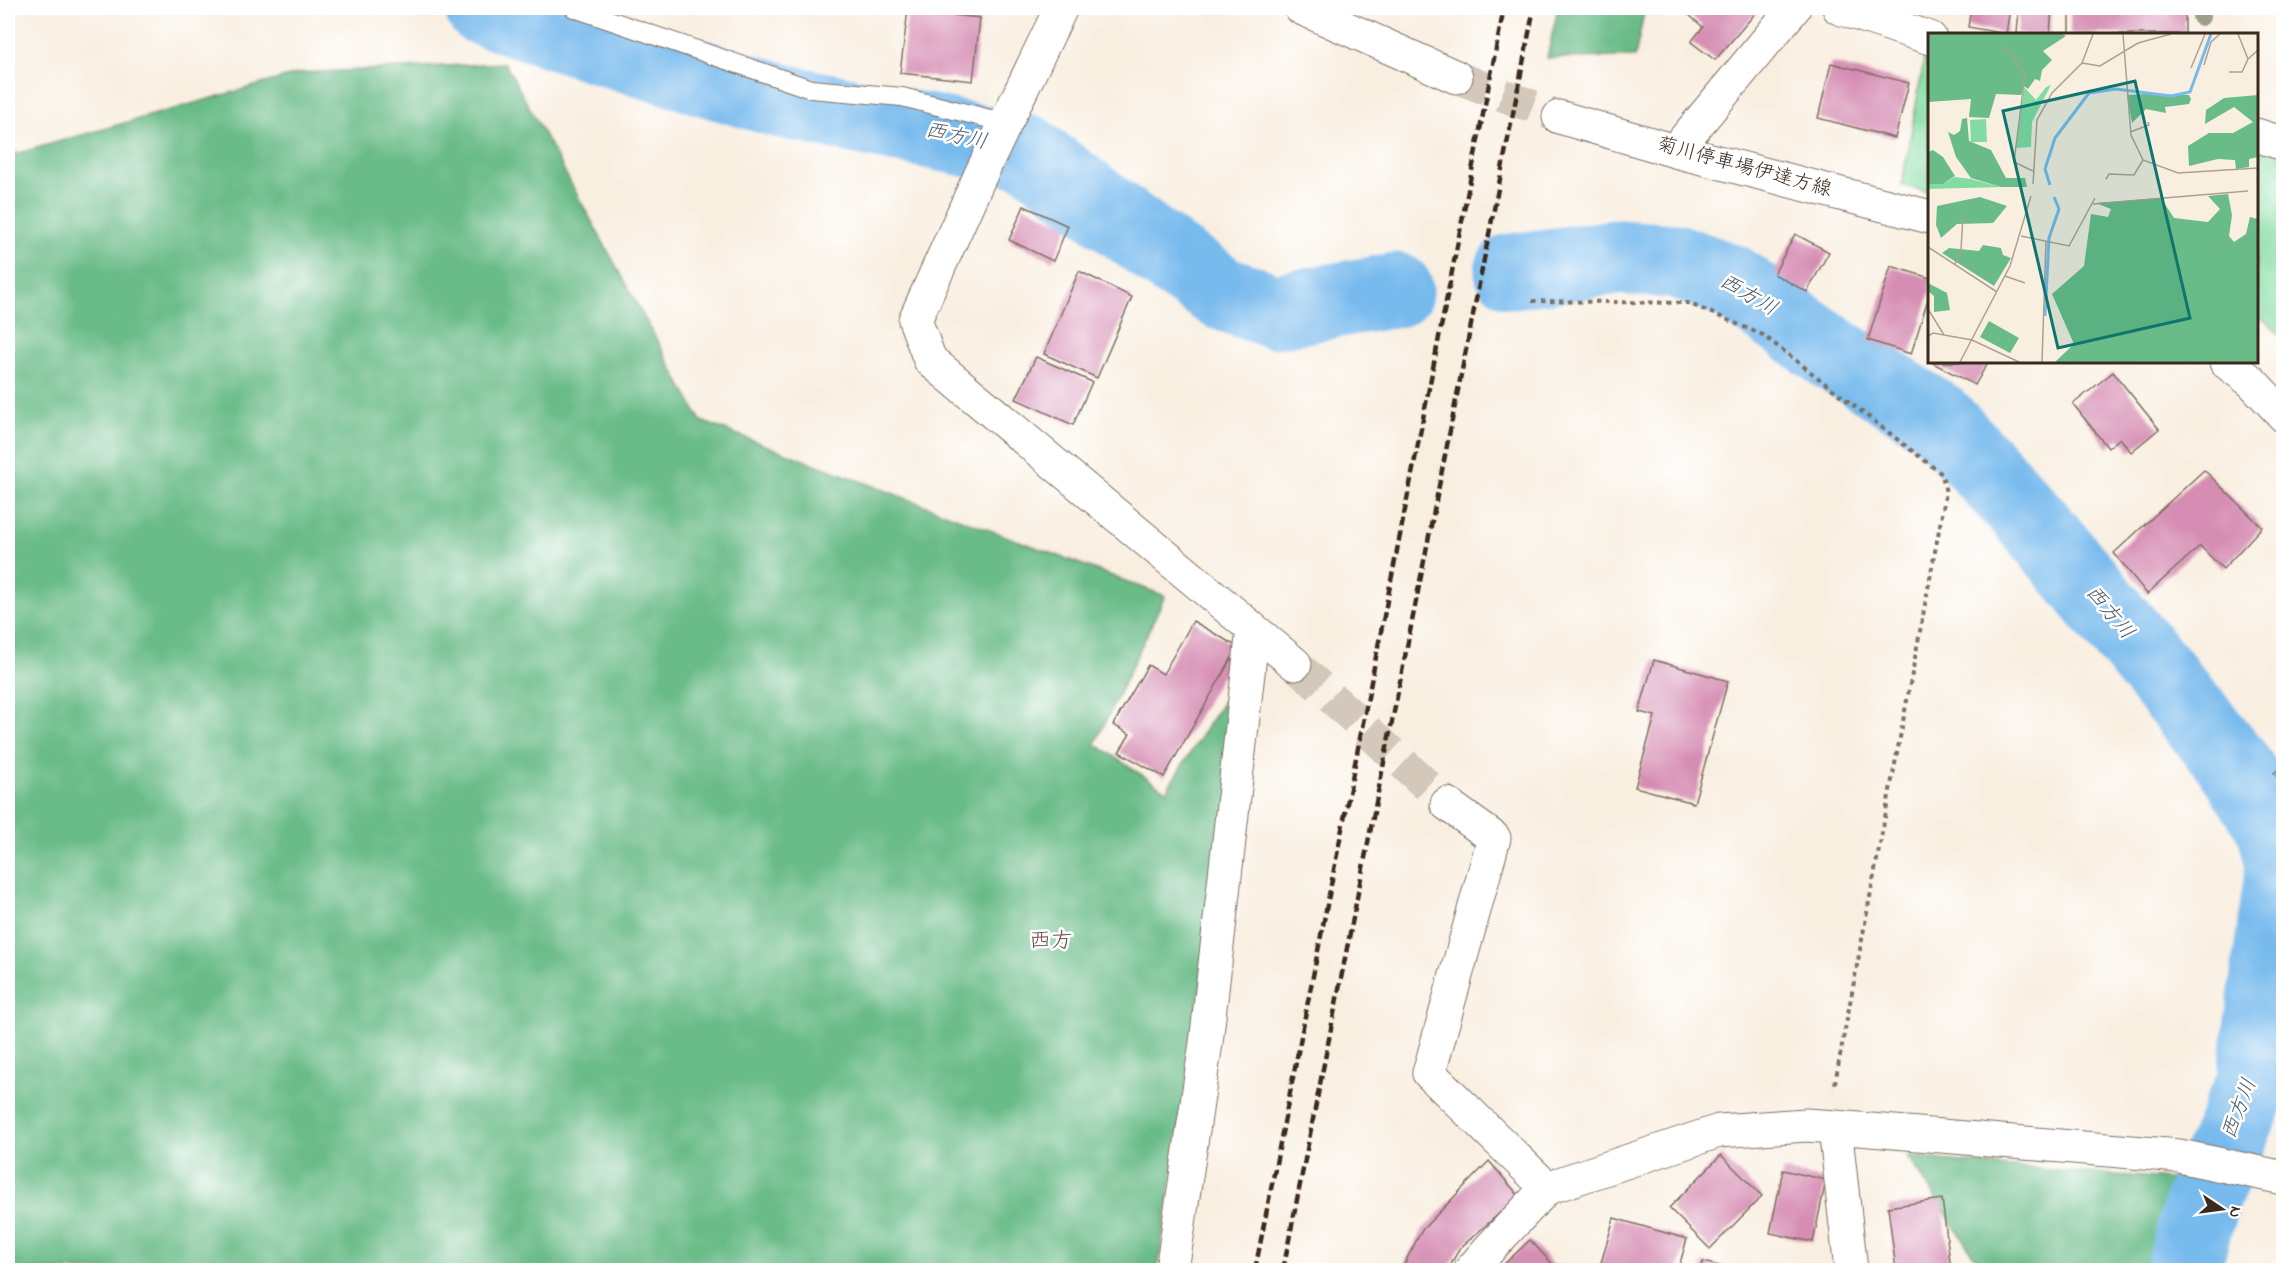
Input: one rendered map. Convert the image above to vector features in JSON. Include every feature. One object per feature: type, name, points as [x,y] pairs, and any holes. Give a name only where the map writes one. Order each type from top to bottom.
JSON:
[{"type":"street","points":[[1060,8],[915,320],[930,360],[1295,664]]},
{"type":"street","points":[[1301,8],[1456,77]]},
{"type":"street","points":[[1675,151],[1794,8]]},
{"type":"street","points":[[1839,8],[1928,38]]},
{"type":"street","name":"菊川停車場伊達方線","points":[[1559,117],[1675,151],[1928,217]]},
{"type":"street","points":[[2258,136],[2283,144]]},
{"type":"street","points":[[2227,363],[2251,381],[2283,416]]},
{"type":"street","points":[[1172,1270],[1206,1043],[1253,629]]},
{"type":"street","points":[[1448,804],[1494,838],[1429,1073],[1547,1188]]},
{"type":"street","points":[[1471,1270],[1547,1188],[1719,1131],[1806,1125],[1831,1127],[2179,1156],[2277,1177]]},
{"type":"street","points":[[1831,1127],[1851,1270]]},
{"type":"lane","points":[[574,8],[811,89],[902,97],[1005,125]]},
{"type":"path","points":[[1532,302],[1688,303],[1763,335],[1942,474],[1946,493],[1831,1127]]},
{"type":"green space","points":[[1558,8],[1645,8],[1635,57],[1547,58]]},
{"type":"green space","points":[[1928,37],[1928,192],[1902,185]]},
{"type":"green space","points":[[505,63],[701,421],[1165,596],[1095,744],[1166,791],[1250,659],[1158,1268],[1150,1270],[8,1270],[8,156],[300,73]]},
{"type":"green space","points":[[2258,138],[2283,145],[2283,338],[2258,317]]},
{"type":"green space","points":[[1908,1156],[1987,1165],[2182,1180],[2165,1270],[1983,1270]]},
{"type":"building","points":[[1681,8],[1760,8],[1715,60],[1691,42],[1703,27]]},
{"type":"building","points":[[1971,8],[2010,8],[2006,33],[1968,27]]},
{"type":"building","points":[[2019,8],[2052,8],[2050,33],[2017,33]]},
{"type":"building","points":[[2082,8],[2185,8],[2185,33],[2070,33],[2070,12],[2082,12]]},
{"type":"building","points":[[908,10],[980,18],[973,81],[900,73]]},
{"type":"building","points":[[1831,63],[1909,83],[1895,138],[1818,118]]},
{"type":"building","points":[[1024,206],[1068,226],[1053,261],[1009,240]]},
{"type":"building","points":[[1795,234],[1829,252],[1807,292],[1774,274]]},
{"type":"building","points":[[1891,266],[1928,277],[1928,299],[1911,354],[1868,340]]},
{"type":"building","points":[[1079,271],[1132,297],[1097,378],[1044,354]]},
{"type":"building","points":[[1036,357],[1092,382],[1073,425],[1016,399]]},
{"type":"building","points":[[1933,363],[1987,363],[1975,385]]},
{"type":"building","points":[[2113,372],[2159,429],[2131,452],[2120,438],[2108,448],[2073,404]]},
{"type":"building","points":[[2204,470],[2262,527],[2223,569],[2200,546],[2147,594],[2114,553]]},
{"type":"building","points":[[1193,621],[1238,647],[1164,777],[1119,752],[1130,734],[1113,725],[1148,665],[1163,674]]},
{"type":"building","points":[[1654,660],[1728,681],[1694,803],[1635,787],[1655,716],[1639,712]]},
{"type":"building","points":[[2284,766],[2284,786],[2274,773]]},
{"type":"building","points":[[1721,1155],[1762,1196],[1710,1249],[1669,1208]]},
{"type":"building","points":[[1489,1161],[1519,1196],[1459,1249],[1448,1270],[1401,1270],[1422,1230]]},
{"type":"building","points":[[1783,1170],[1826,1180],[1813,1242],[1770,1233]]},
{"type":"building","points":[[1942,1199],[1951,1270],[1896,1270],[1888,1207]]},
{"type":"building","points":[[1614,1218],[1687,1239],[1678,1270],[1599,1270]]},
{"type":"building","points":[[1530,1240],[1558,1270],[1498,1270]]},
{"type":"building","points":[[1703,1262],[1727,1268],[1726,1270],[1700,1270]]},
{"type":"waterway","name":"西方川","points":[[482,8],[649,62],[782,101],[1028,152],[1172,259],[1222,293],[1274,311],[1396,290]]},
{"type":"waterway","name":"西方川","points":[[1512,271],[1617,257],[1675,261],[1730,281],[1834,354],[1938,419],[2030,518],[2230,759],[2274,827],[2283,865],[2254,1082],[2202,1200],[2183,1270]]},
{"type":"tunnel","points":[[1456,77],[1559,117]]},
{"type":"tunnel","points":[[1295,664],[1447,804]]},
{"type":"railway","points":[[1255,1270],[1504,8]]},
{"type":"railway","points":[[1283,1270],[1534,8]]},
{"type":"district","name":"西方","points":[[1051,942]]}]
